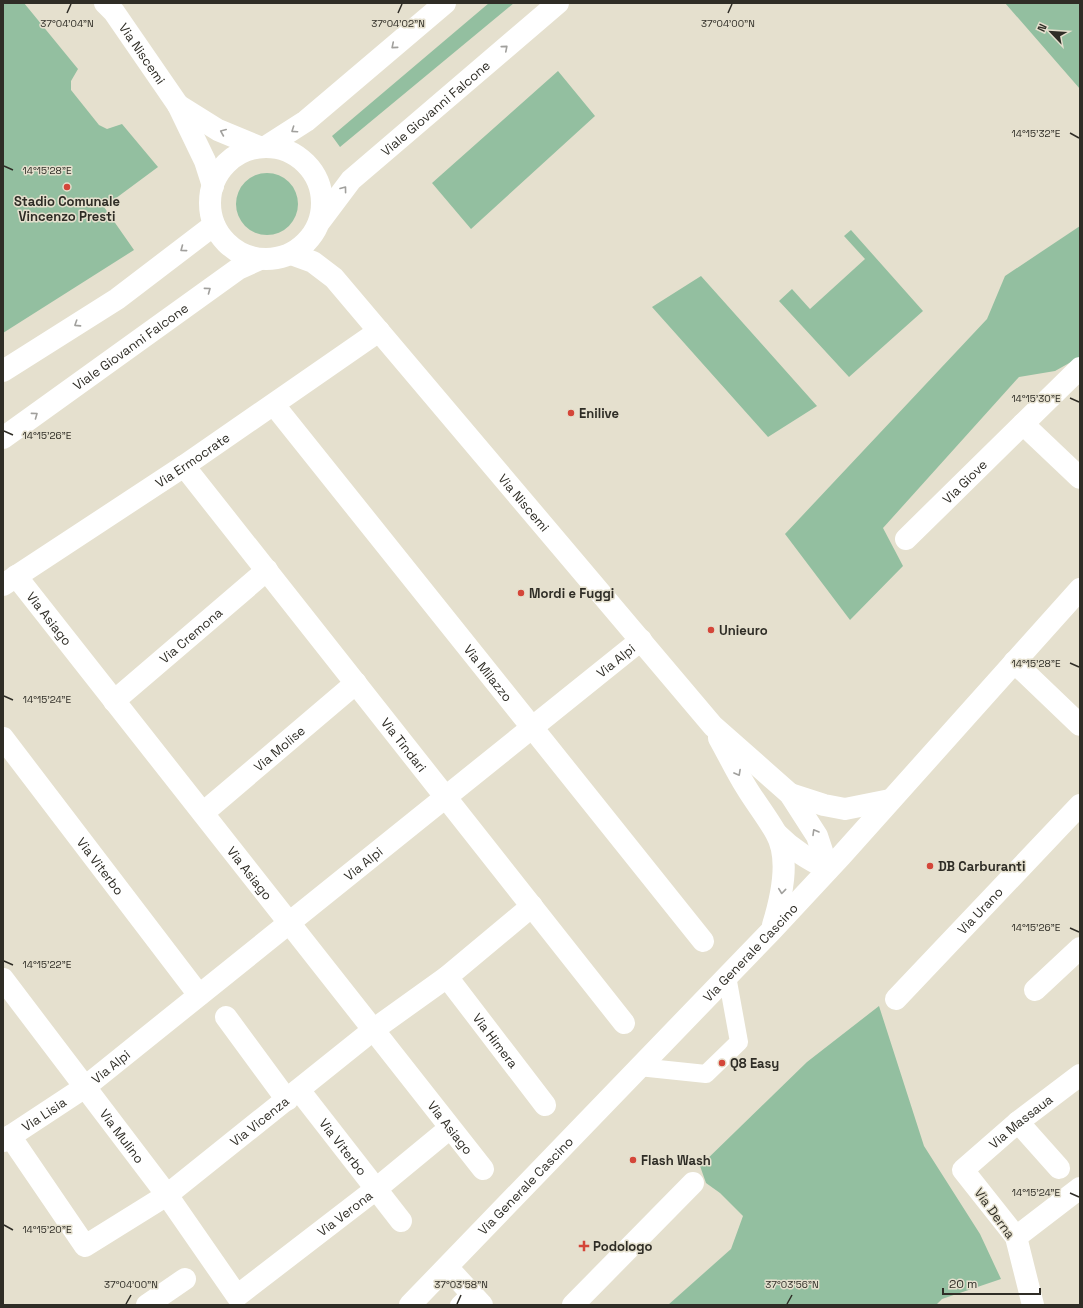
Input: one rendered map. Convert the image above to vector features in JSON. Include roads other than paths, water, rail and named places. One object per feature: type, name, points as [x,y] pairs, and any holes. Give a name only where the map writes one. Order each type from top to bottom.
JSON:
[{"type":"street","name":"Viale Giovanni Falcone","points":[[318,226],[351,180],[558,3]]},
{"type":"street","points":[[178,105],[218,130],[263,146],[284,149],[300,157],[312,169],[320,185],[323,202],[318,226],[305,245],[291,254],[275,259],[260,260],[245,256],[233,249],[222,238],[214,225],[210,212],[210,199],[213,186],[220,171],[230,159],[244,151],[263,146],[306,121],[440,5]]},
{"type":"street","name":"Via Niscemi","points":[[115,6],[178,105]]},
{"type":"street","points":[[178,105],[205,161],[213,186]]},
{"type":"street","points":[[3,372],[117,298],[214,225]]},
{"type":"street","points":[[318,226],[334,278]]},
{"type":"street","points":[[291,254],[314,262],[334,278]]},
{"type":"street","name":"Viale Giovanni Falcone","points":[[3,438],[238,268],[260,260]]},
{"type":"street","name":"Via Niscemi","points":[[334,278],[713,726]]},
{"type":"street","name":"Via Ermocrate","points":[[9,580],[184,466],[379,331]]},
{"type":"street","name":"Via Giove","points":[[906,539],[1080,368]]},
{"type":"street","name":"Via Milazzo","points":[[274,405],[703,941]]},
{"type":"street","points":[[1023,424],[1080,478]]},
{"type":"street","name":"Via Tindari","points":[[184,466],[624,1023]]},
{"type":"street","name":"Via Cremona","points":[[114,701],[267,570]]},
{"type":"street","name":"Via Asiago","points":[[9,580],[114,701],[483,1169]]},
{"type":"street","name":"Via Generale Cascino","points":[[410,1305],[772,930],[1080,589]]},
{"type":"street","name":"Via Alpi","points":[[85,1087],[641,640]]},
{"type":"street","points":[[1014,662],[1080,725]]},
{"type":"street","name":"Via Molise","points":[[203,813],[356,683]]},
{"type":"street","points":[[713,726],[790,794],[817,836],[828,869]]},
{"type":"street","points":[[713,726],[746,786],[777,834],[791,848],[828,869]]},
{"type":"street","name":"Via Viterbo","points":[[3,738],[199,995]]},
{"type":"street","points":[[790,794],[824,806],[845,809],[890,800]]},
{"type":"street","name":"Via Urano","points":[[896,999],[1080,805]]},
{"type":"street","points":[[772,930],[781,900],[783,879],[783,858],[777,834]]},
{"type":"street","name":"Via Vicenza","points":[[7,1139],[85,1246],[167,1194],[373,1030],[447,977],[532,906]]},
{"type":"street","points":[[1035,990],[1080,948]]},
{"type":"street","name":"Via Himera","points":[[447,977],[544,1104]]},
{"type":"street","name":"Via Mulino","points":[[4,984],[167,1194],[237,1296]]},
{"type":"street","name":"Via Viterbo","points":[[226,1017],[376,1189],[401,1221]]},
{"type":"street","name":"Via Massaua","points":[[963,1170],[1018,1122],[1080,1075]]},
{"type":"street","name":"Via Lisia","points":[[7,1139],[85,1087]]},
{"type":"street","points":[[1018,1122],[1059,1168]]},
{"type":"street","name":"Via Verona","points":[[237,1296],[376,1189],[450,1128]]},
{"type":"street","name":"Via Derna","points":[[963,1170],[1016,1237],[1033,1305]]},
{"type":"street","points":[[573,1305],[693,1183]]},
{"type":"street","points":[[1016,1237],[1079,1190]]},
{"type":"street","points":[[447,1267],[471,1301]]},
{"type":"street","points":[[147,1305],[185,1279]]},
{"type":"lane","points":[[639,1067],[706,1074],[739,1042],[727,976]]},
{"type":"place","name":"Stadio Comunale Vincenzo Presti","points":[[67,187]]},
{"type":"place","name":"Enilive","points":[[571,413]]},
{"type":"place","name":"Mordi e Fuggi","points":[[521,593]]},
{"type":"place","name":"Unieuro","points":[[711,630]]},
{"type":"place","name":"DB Carburanti","points":[[930,866]]},
{"type":"place","name":"Q8 Easy","points":[[722,1063]]},
{"type":"place","name":"Flash Wash","points":[[633,1160]]},
{"type":"place","name":"Podologo","points":[[584,1246]]}]
